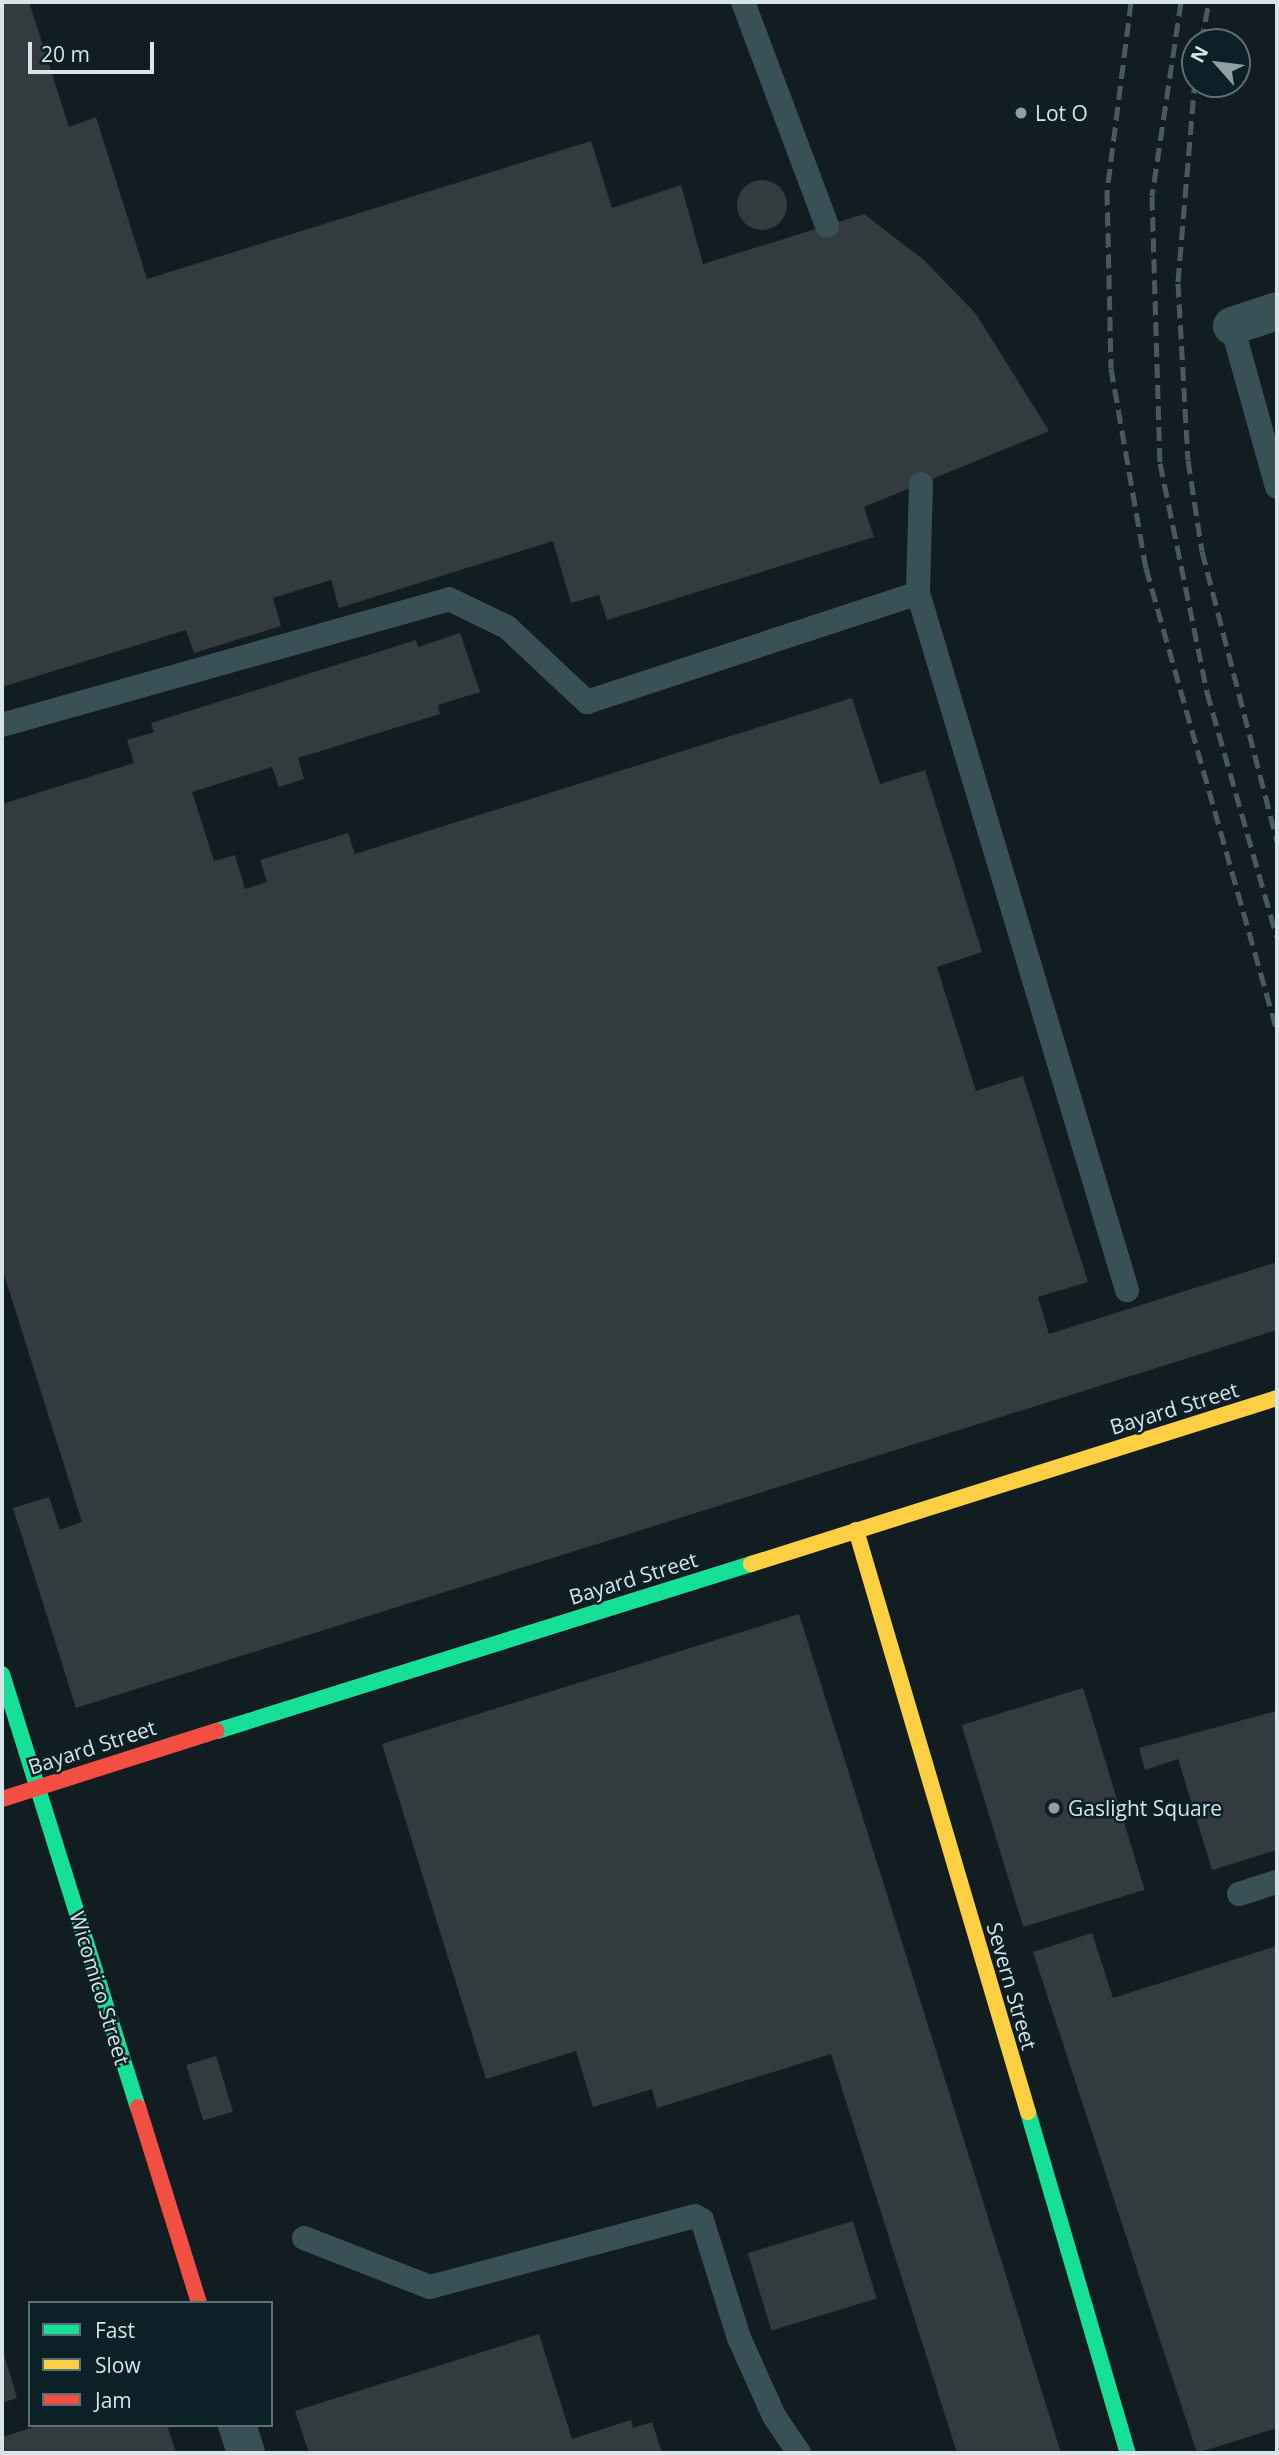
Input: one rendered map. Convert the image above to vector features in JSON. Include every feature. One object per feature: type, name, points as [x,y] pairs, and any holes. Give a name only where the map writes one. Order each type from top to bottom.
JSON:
[{"type":"street","points":[[1232,326],[1277,311]]},
{"type":"street","name":"Bayard Street","points":[[2,1799],[1277,1398]]},
{"type":"street","name":"Severn Street","points":[[856,1530],[1128,2453]]},
{"type":"street","name":"Wicomico Street","points":[[2,1674],[197,2301]]},
{"type":"street","points":[[238,2427],[246,2453]]},
{"type":"lane","points":[[743,2],[827,226]]},
{"type":"lane","points":[[1232,326],[1277,487]]},
{"type":"lane","points":[[921,484],[918,593],[1127,1290]]},
{"type":"lane","points":[[2,725],[449,599],[507,627],[587,702],[918,593]]},
{"type":"lane","points":[[1239,1894],[1277,1882]]},
{"type":"lane","points":[[304,2238],[430,2287],[695,2216],[702,2220],[739,2337],[774,2416],[800,2453]]},
{"type":"building","points":[[2,2],[29,2],[69,127],[96,117],[147,279],[591,141],[612,208],[681,185],[703,264],[864,214],[924,260],[976,314],[1049,431],[864,507],[874,537],[607,620],[599,595],[571,603],[553,541],[339,608],[331,580],[273,598],[281,626],[194,653],[186,630],[2,687]]},
{"type":"building","points":[[762,180],[780,187],[787,205],[780,223],[762,230],[744,223],[737,205],[744,187]]},
{"type":"building","points":[[460,633],[480,692],[438,705],[440,714],[298,758],[304,779],[279,787],[272,767],[192,792],[214,861],[235,855],[245,889],[267,882],[260,860],[348,833],[355,854],[852,698],[880,784],[925,770],[982,952],[937,967],[976,1091],[1023,1076],[1088,1282],[1038,1297],[1049,1334],[1277,1262],[1277,1330],[76,1708],[13,1508],[49,1497],[60,1530],[82,1522],[2,1268],[2,804],[134,763],[127,740],[154,732],[151,723],[416,640],[418,647]]},
{"type":"building","points":[[799,1614],[1061,2453],[957,2453],[831,2054],[657,2108],[652,2089],[593,2107],[576,2051],[486,2079],[382,1744]]},
{"type":"building","name":"Gaslight Square","points":[[1083,1688],[1145,1890],[1023,1927],[962,1725]]},
{"type":"building","points":[[1277,1711],[1277,1850],[1212,1870],[1178,1759],[1145,1770],[1139,1748]]},
{"type":"building","points":[[1092,1933],[1113,1998],[1277,1946],[1277,2428],[1197,2453],[1033,1952]]},
{"type":"building","points":[[216,2056],[233,2111],[203,2121],[186,2065]]},
{"type":"building","points":[[853,2221],[877,2298],[771,2331],[748,2253]]},
{"type":"building","points":[[539,2334],[572,2439],[631,2420],[633,2428],[652,2422],[662,2453],[309,2453],[295,2411]]},
{"type":"building","points":[[2,2348],[17,2398],[2,2403]]},
{"type":"building","points":[[34,2427],[168,2427],[176,2453],[2,2453],[2,2437]]},
{"type":"railway","points":[[1131,2],[1107,191],[1111,368],[1146,568],[1277,1032]]},
{"type":"railway","points":[[1181,2],[1152,196],[1160,463],[1207,692],[1277,937]]},
{"type":"railway","points":[[1204,28],[1209,2]]},
{"type":"railway","points":[[1193,98],[1178,283],[1188,460],[1202,551],[1277,842]]},
{"type":"traffic: fast","points":[[217,1731],[751,1564]]},
{"type":"traffic: fast","points":[[2,1674],[138,2107]]},
{"type":"traffic: fast","points":[[1028,2112],[1128,2453]]},
{"type":"traffic: slow","points":[[751,1564],[1277,1398]]},
{"type":"traffic: slow","points":[[856,1530],[1028,2112]]},
{"type":"traffic: jam","points":[[2,1799],[217,1731]]},
{"type":"traffic: jam","points":[[138,2107],[198,2301]]},
{"type":"place","name":"Lot O","points":[[1021,113]]},
{"type":"place","name":"Gaslight Square","points":[[1054,1808]]}]
